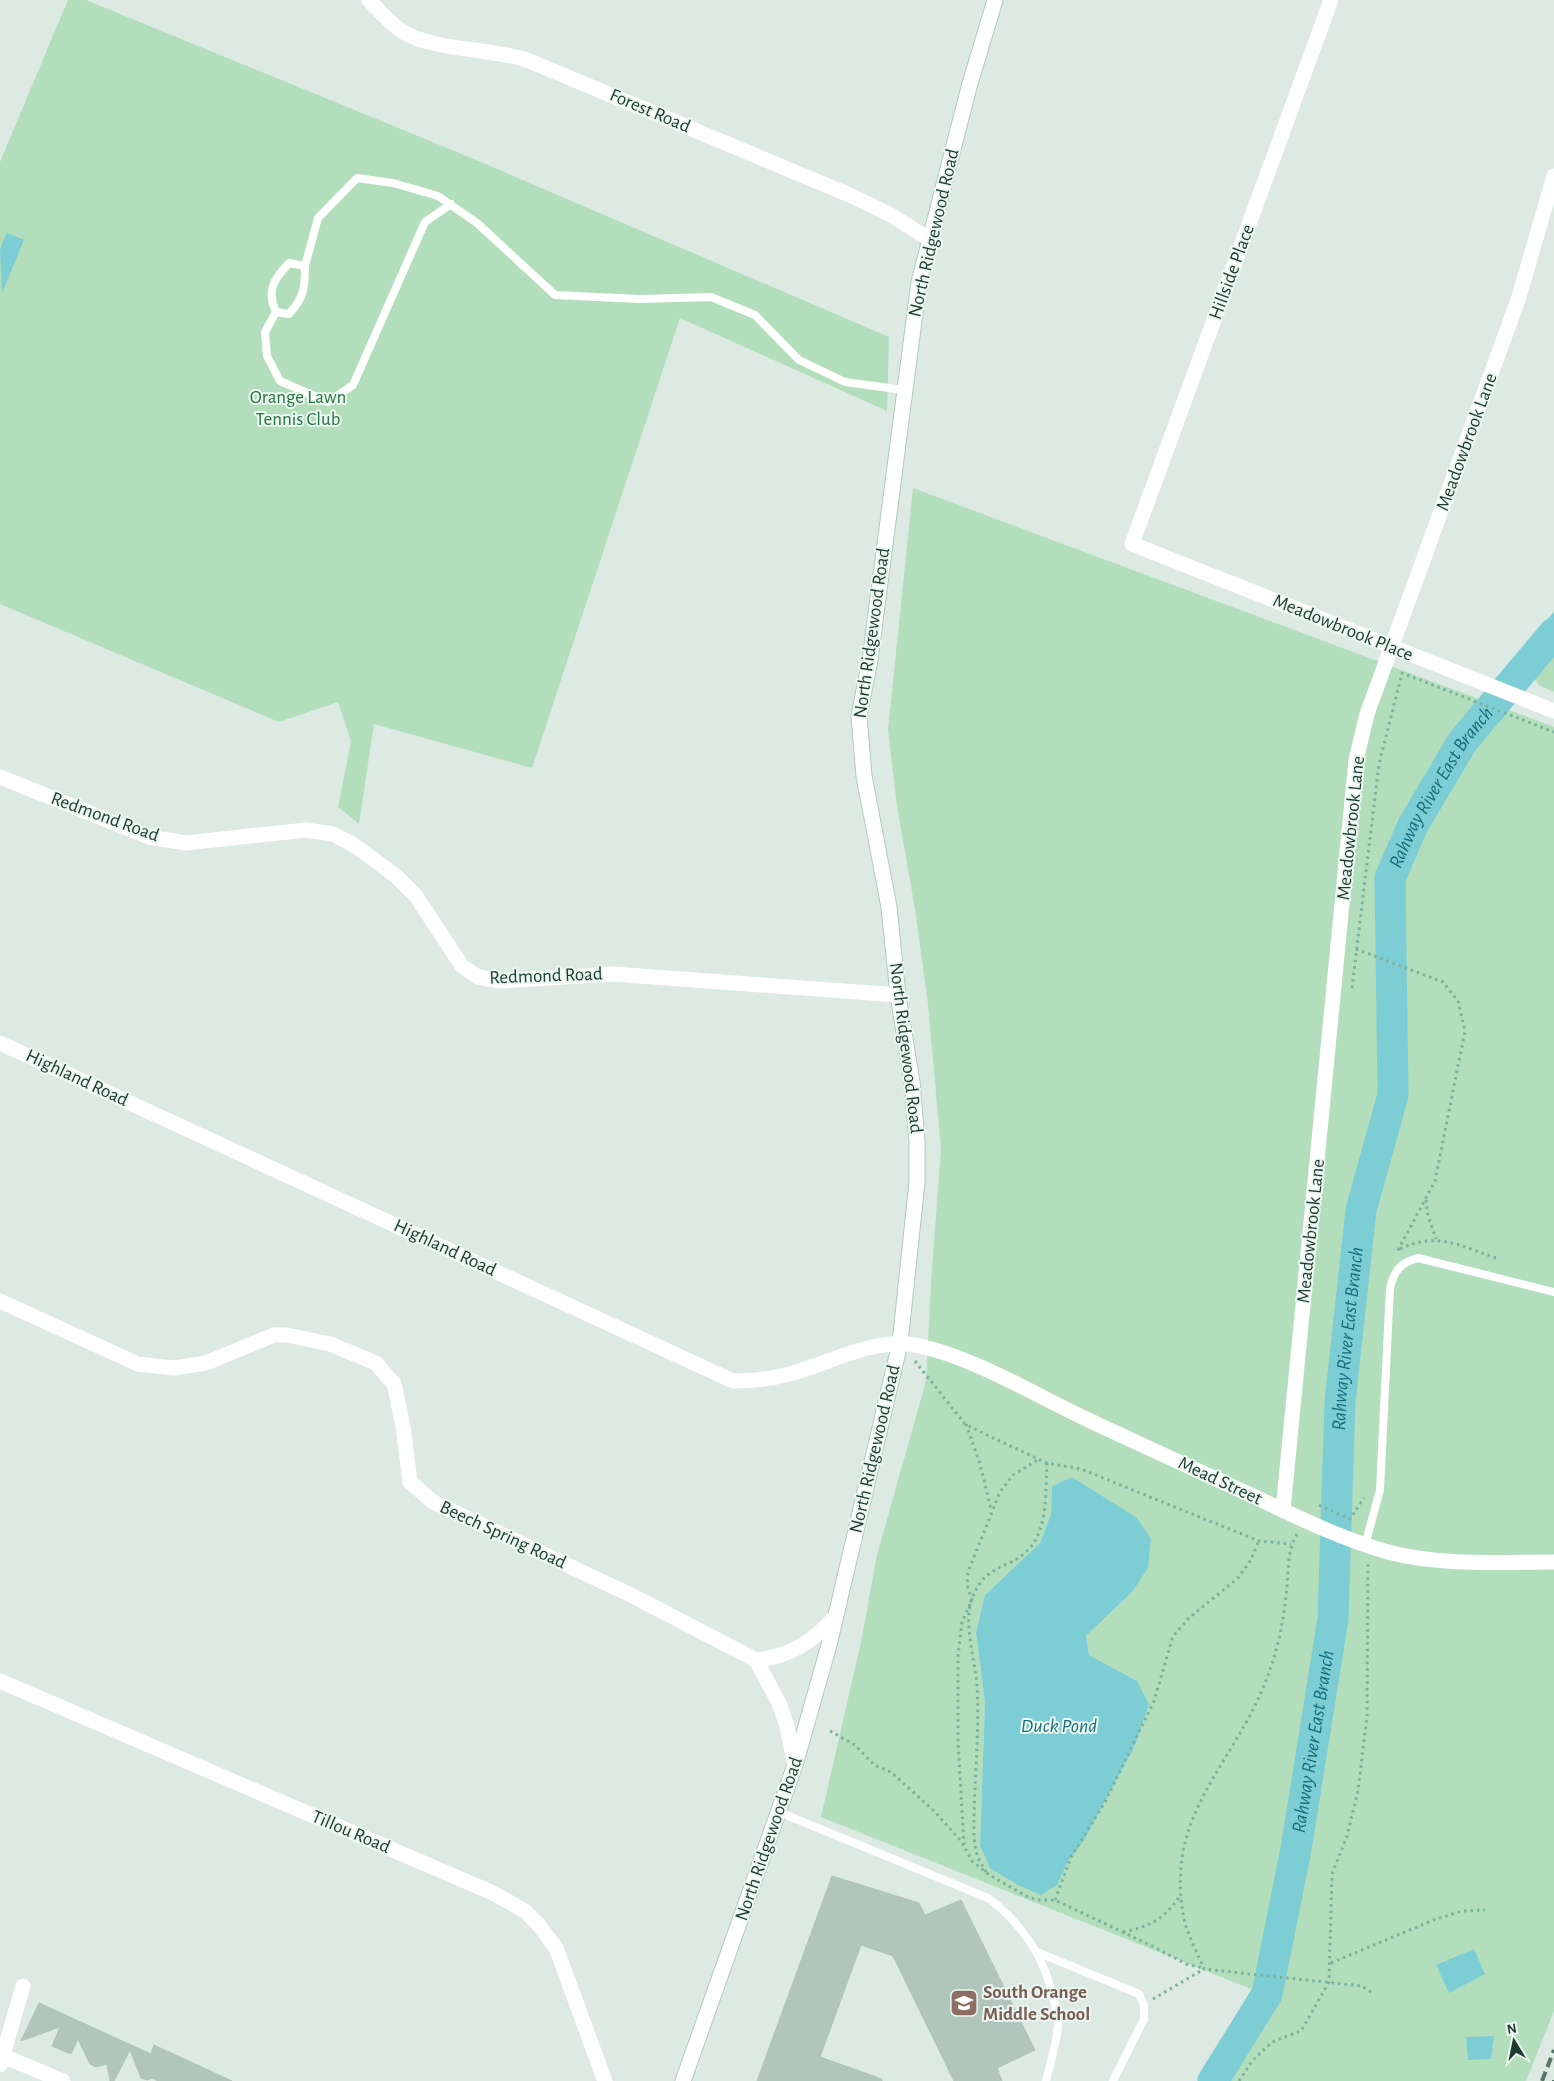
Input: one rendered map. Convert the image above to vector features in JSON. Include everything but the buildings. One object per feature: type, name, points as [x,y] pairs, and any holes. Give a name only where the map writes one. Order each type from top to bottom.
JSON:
[{"type":"street","name":"Forest Road","points":[[369,0],[402,31],[426,41],[506,53],[528,60],[852,196],[891,215],[929,239]]},
{"type":"street","name":"North Ridgewood Road","points":[[683,2081],[796,1765],[834,1618],[900,1343],[917,1182],[917,1141],[912,1082],[898,995],[889,907],[864,776],[859,716],[870,660],[919,282],[969,87],[995,0]]},
{"type":"street","name":"Hillside Place","points":[[1132,544],[1331,0]]},
{"type":"street","name":"Meadowbrook Lane","points":[[1284,1510],[1356,760],[1367,714],[1393,648],[1518,300],[1554,176]]},
{"type":"street","name":"Meadowbrook Place","points":[[1132,544],[1554,711]]},
{"type":"street","name":"Redmond Road","points":[[0,777],[148,837],[186,843],[306,830],[333,834],[354,845],[396,876],[428,911],[462,966],[468,972],[487,980],[522,980],[613,974],[898,995]]},
{"type":"street","name":"Highland Road","points":[[0,1043],[733,1381],[755,1381],[782,1376],[873,1346],[900,1343]]},
{"type":"street","name":"Beech Spring Road","points":[[0,1300],[138,1364],[174,1368],[206,1363],[274,1335],[287,1335],[330,1344],[376,1363],[394,1384],[404,1426],[410,1482],[433,1502],[631,1595],[756,1660]]},
{"type":"street","name":"Mead Street","points":[[900,1343],[951,1355],[1284,1510],[1365,1545],[1423,1559],[1554,1562]]},
{"type":"street","points":[[796,1765],[788,1726],[779,1703],[756,1660],[788,1653],[808,1643],[834,1618]]},
{"type":"street","name":"Tillou Road","points":[[0,1681],[493,1893],[525,1911],[538,1924],[556,1948],[605,2081]]},
{"type":"street","points":[[23,1986],[1,2060],[62,2081]]},
{"type":"lane","points":[[276,312],[289,314],[301,300],[305,285],[305,266],[318,218],[357,178],[393,183],[438,196],[477,223],[555,295],[639,299],[711,297],[756,315],[799,360],[829,375],[845,382],[904,390]]},
{"type":"lane","points":[[276,312],[265,332],[267,356],[280,381],[328,402],[352,384],[425,222],[450,204]]},
{"type":"lane","points":[[276,312],[270,298],[276,278],[289,263],[305,266]]},
{"type":"lane","points":[[1365,1545],[1380,1490],[1390,1288],[1393,1275],[1407,1261],[1418,1258],[1554,1292]]},
{"type":"lane","points":[[780,1812],[988,1898],[1004,1910],[1023,1931],[1037,1952],[1052,1992],[1058,2024],[1046,2081]]},
{"type":"lane","points":[[1037,1952],[1139,1994],[1144,2005],[1144,2019],[1113,2081]]},
{"type":"path","points":[[1395,1255],[1400,1249],[1435,1181],[1465,1031],[1458,1001],[1443,982],[1358,949],[1379,764],[1402,672],[1554,732]]},
{"type":"path","points":[[1426,1200],[1428,1216],[1436,1239]]},
{"type":"path","points":[[1400,1249],[1415,1242],[1436,1239],[1496,1258]]},
{"type":"path","points":[[900,1343],[965,1424],[980,1464],[991,1511]]},
{"type":"path","points":[[965,1424],[1039,1459],[1081,1469],[1259,1541],[1291,1544]]},
{"type":"path","points":[[988,1874],[977,1856],[974,1838],[977,1686],[970,1626],[972,1600],[967,1585],[968,1572],[1000,1492],[1013,1475],[1039,1459]]},
{"type":"path","points":[[965,1848],[961,1818],[958,1741],[958,1655],[962,1622],[983,1578],[996,1567],[1028,1550],[1036,1538],[1045,1510],[1047,1462]]},
{"type":"path","points":[[1318,1505],[1350,1519],[1366,1494]]},
{"type":"path","points":[[1204,1968],[1185,1925],[1181,1895],[1183,1852],[1186,1835],[1203,1793],[1252,1710],[1267,1678],[1277,1644],[1286,1597],[1291,1544],[1298,1531]]},
{"type":"path","points":[[1055,1900],[1072,1857],[1104,1804],[1154,1701],[1173,1636],[1189,1618],[1238,1578],[1249,1563],[1259,1541]]},
{"type":"path","points":[[1239,2081],[1252,2061],[1272,2042],[1301,2031],[1329,1982],[1332,1874],[1347,1836],[1358,1791],[1367,1716],[1368,1562]]},
{"type":"path","points":[[830,1731],[854,1745],[874,1765],[891,1772],[944,1821],[965,1848],[972,1861],[988,1874],[1028,1896],[1038,1900],[1055,1900],[1168,1956],[1204,1968],[1362,1986],[1374,1994]]},
{"type":"path","points":[[1122,1932],[1156,1922],[1170,1911],[1181,1895]]},
{"type":"path","points":[[1331,1963],[1462,1910],[1485,1910]]},
{"type":"path","points":[[1144,2005],[1204,1968]]},
{"type":"green space","name":"Orange Lawn Tennis Club","points":[[68,0],[86,0],[469,157],[889,337],[887,411],[680,318],[532,768],[374,724],[359,824],[338,807],[351,741],[338,702],[279,722],[0,604],[0,162]]},
{"type":"green space","points":[[913,488],[1554,727],[1554,2011],[1526,2081],[1212,2081],[1256,1991],[821,1817],[861,1642],[877,1555],[926,1381],[941,1149],[928,1004],[915,909],[897,806],[888,730]],"holes":[[[1072,1477],[1151,1539],[1148,1568],[1133,1591],[1086,1636],[1089,1655],[1137,1681],[1149,1704],[1135,1746],[1083,1842],[1068,1861],[1058,1884],[980,1845],[985,1702],[976,1632],[985,1595],[1040,1543],[1051,1514],[1052,1486]]]},
{"type":"green space","points":[[1554,653],[1554,692],[1539,685],[1534,678]]},
{"type":"water","points":[[7,233],[24,240],[2,293],[0,249]]},
{"type":"water","points":[[1554,612],[1554,653],[1534,678],[1505,668]]},
{"type":"water","name":"Duck Pond","points":[[1072,1477],[1137,1518],[1151,1539],[1148,1568],[1133,1591],[1086,1636],[1089,1655],[1137,1681],[1149,1704],[1135,1746],[1083,1842],[1068,1861],[1058,1884],[1041,1895],[1018,1885],[990,1868],[980,1845],[985,1702],[976,1632],[985,1595],[1040,1543],[1051,1514],[1052,1486]]},
{"type":"water","points":[[1474,1949],[1485,1974],[1449,1993],[1436,1965]]},
{"type":"water","points":[[1494,2036],[1491,2059],[1468,2060],[1466,2037]]},
{"type":"waterway","name":"Rahway River East Branch","points":[[1213,2081],[1267,1994],[1296,1849],[1333,1619],[1340,1402],[1361,1210],[1393,1095],[1390,878],[1413,825],[1463,741],[1554,633]]},
{"type":"railway","points":[[1542,2081],[1554,2050]]},
{"type":"place","name":"South Orange Middle School","points":[[964,2003]]}]
